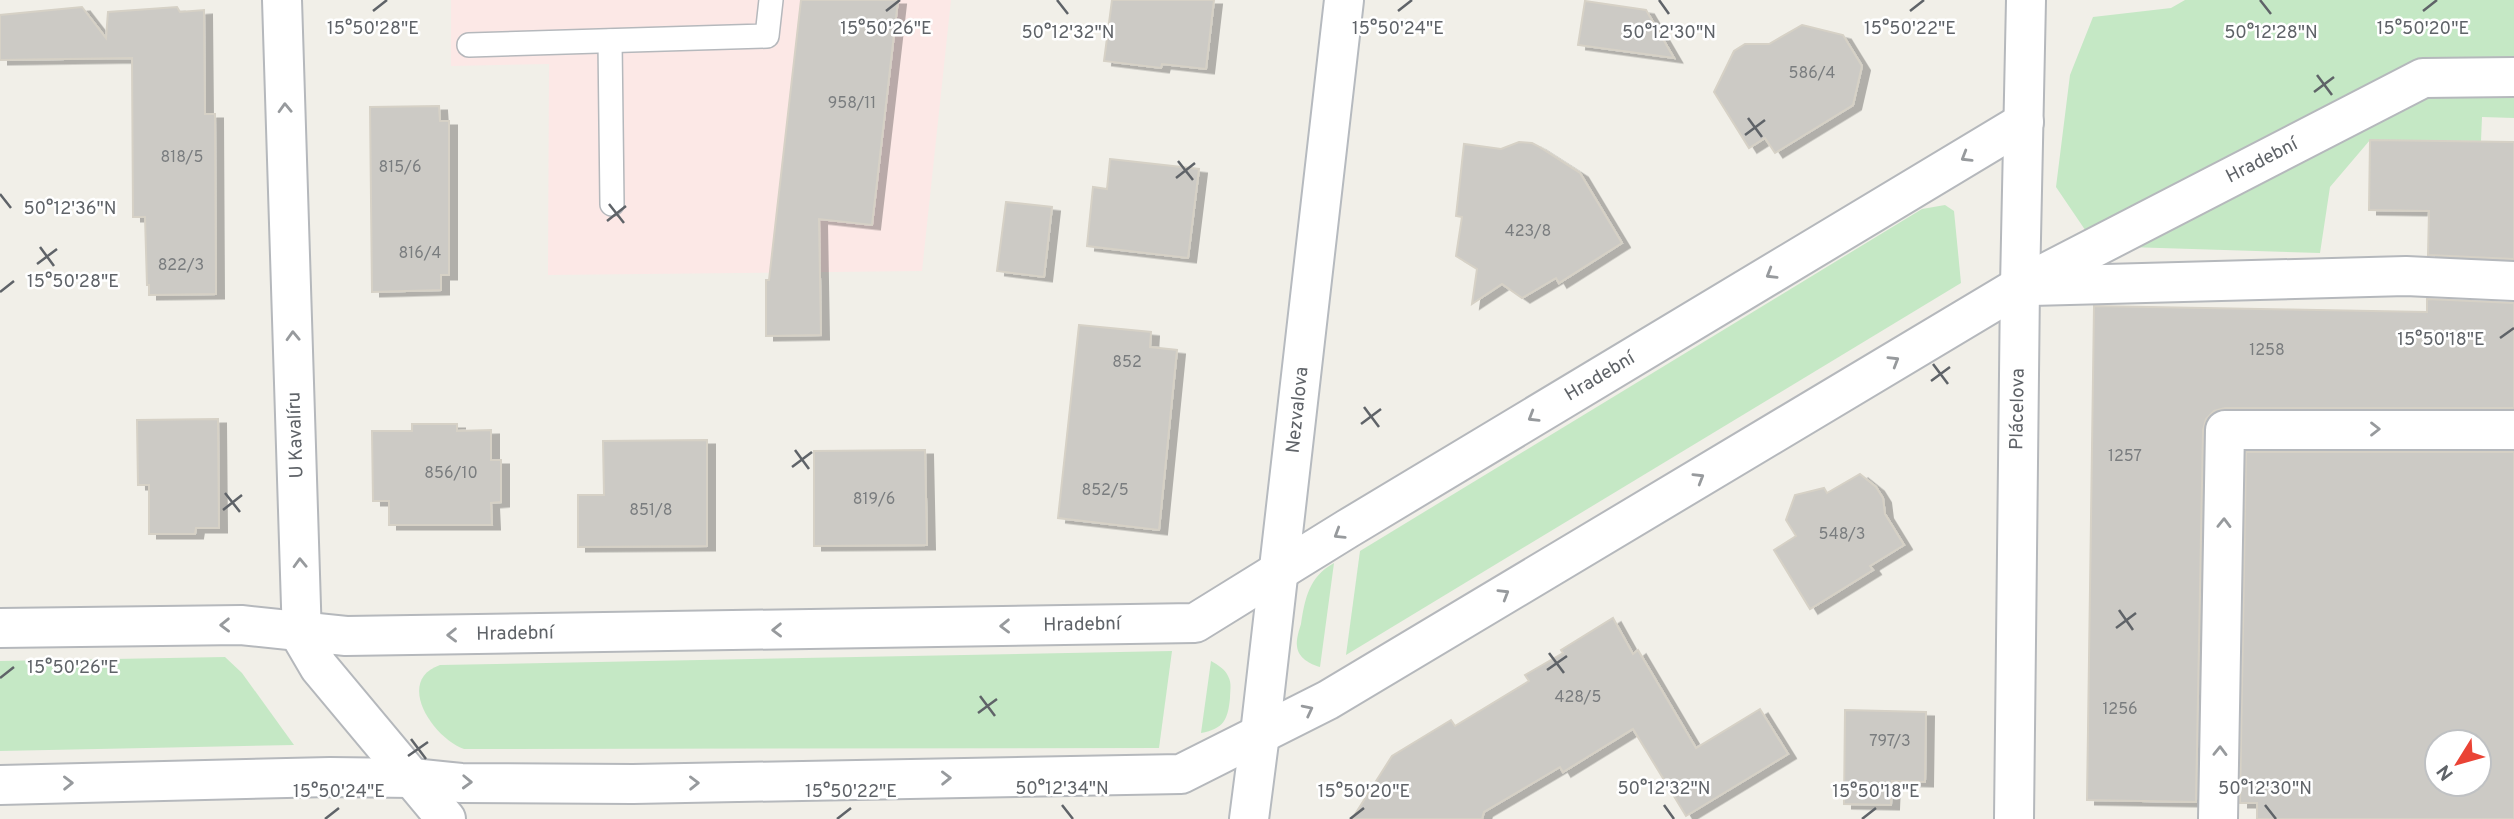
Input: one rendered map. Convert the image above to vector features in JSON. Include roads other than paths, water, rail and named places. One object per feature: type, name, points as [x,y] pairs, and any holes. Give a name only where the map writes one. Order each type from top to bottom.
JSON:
[{"type":"street","name":"U Kavalíru","points":[[282,0],[302,631],[305,645],[318,667],[446,819]]},
{"type":"street","name":"Nezvalova","points":[[1249,819],[1344,0]]},
{"type":"street","name":"Plácelova","points":[[2014,819],[2026,0]]},
{"type":"street","name":"Hradební","points":[[0,785],[330,777],[412,778],[461,783],[633,784],[1181,774],[1339,692],[2020,286],[2423,78],[2514,77]]},
{"type":"street","name":"Hradební","points":[[0,628],[241,625],[346,636],[1195,623],[2024,122]]},
{"type":"street","name":"Hradební","points":[[2020,286],[2406,276],[2514,281]]},
{"type":"street","points":[[2218,819],[2225,429],[2514,430]]},
{"type":"lane","points":[[469,45],[767,36],[771,0]]},
{"type":"lane","points":[[610,41],[612,204]]}]
